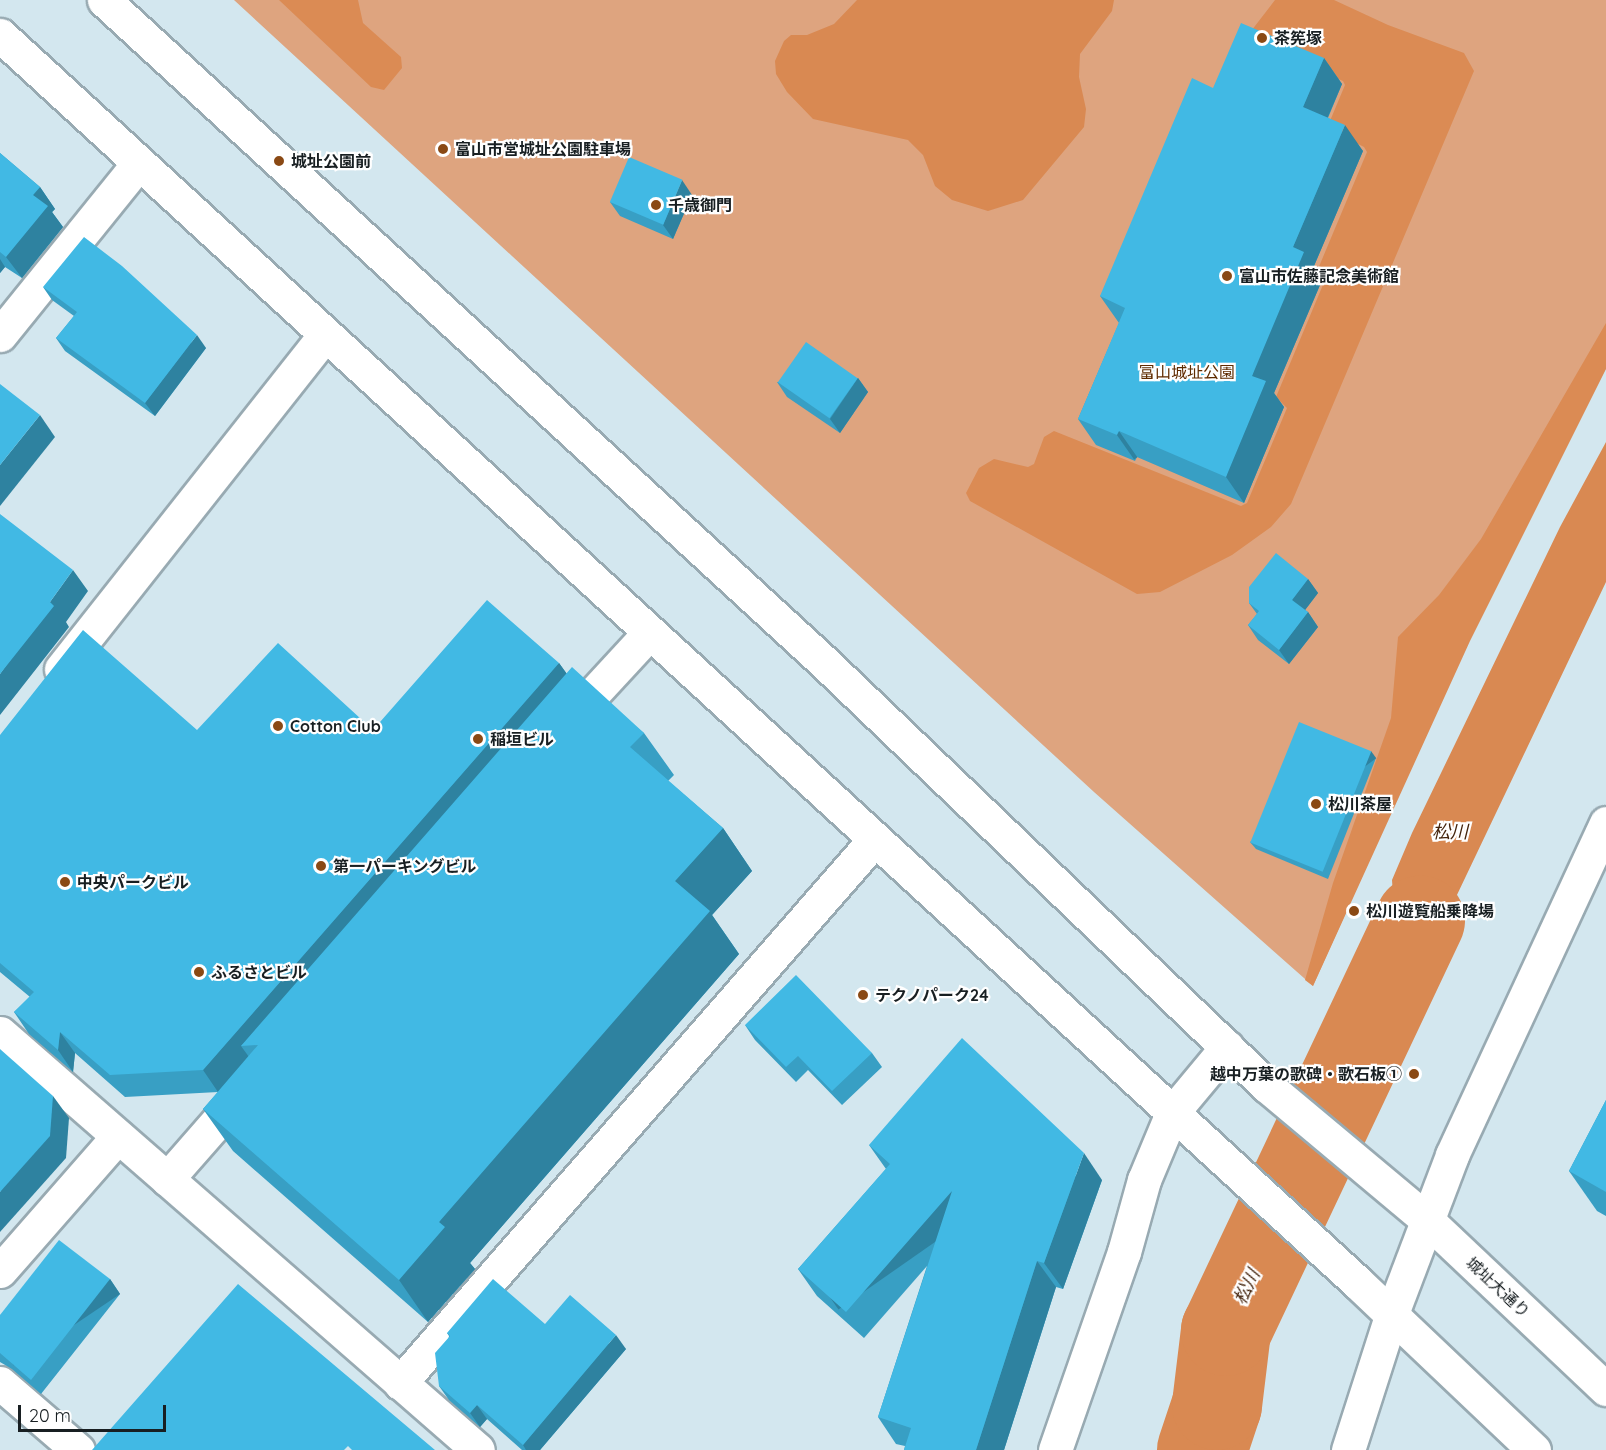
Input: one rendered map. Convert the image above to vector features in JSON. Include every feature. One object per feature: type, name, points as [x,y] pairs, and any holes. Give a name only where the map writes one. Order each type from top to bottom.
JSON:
[{"type":"street","name":"城址大通り","points":[[104,0],[826,664],[1267,1086],[1425,1218],[1606,1389]]},
{"type":"street","points":[[0,35],[875,839],[1218,1158],[1357,1281],[1391,1316],[1534,1450]]},
{"type":"street","points":[[0,335],[139,163]]},
{"type":"street","points":[[44,690],[325,335]]},
{"type":"street","points":[[548,744],[649,633]]},
{"type":"street","points":[[1348,1450],[1425,1218],[1487,1075],[1606,823]]},
{"type":"street","points":[[400,1383],[875,839]]},
{"type":"street","points":[[0,1033],[478,1450]]},
{"type":"street","points":[[1055,1450],[1124,1252],[1144,1180],[1172,1113],[1227,1047]]},
{"type":"street","points":[[167,1179],[268,1063]]},
{"type":"street","points":[[0,1271],[118,1136]]},
{"type":"street","points":[[0,1383],[78,1450]]},
{"type":"green space","name":"富山城址公園","points":[[234,0],[1606,0],[1606,368],[1468,640],[1313,986],[1094,792]]},
{"type":"shaded area","points":[[279,0],[358,0],[363,23],[401,57],[402,68],[384,90],[371,87]]},
{"type":"shaded area","points":[[1275,0],[1334,0],[1388,25],[1464,53],[1474,71],[1291,504],[1271,527],[1232,555],[1160,592],[1137,594],[970,501],[966,493],[979,468],[994,459],[1028,467],[1034,464],[1044,437],[1054,431],[1241,506],[1247,503],[1287,408],[1276,397],[1325,280],[1318,269],[1367,152],[1364,147],[1327,128],[1345,85],[1343,81],[1255,44],[1248,35]]},
{"type":"shaded area","points":[[1606,323],[1606,369],[1470,641],[1313,986],[1305,980],[1333,883],[1391,718],[1398,637],[1439,595],[1481,539]]},
{"type":"water","points":[[857,0],[1114,0],[1112,11],[1080,54],[1079,77],[1086,109],[1084,127],[1023,200],[988,211],[952,200],[935,186],[923,155],[908,140],[813,119],[787,92],[776,74],[775,61],[784,41],[791,35],[807,35],[834,24]]},
{"type":"water","name":"松川","points":[[1606,442],[1606,582],[1446,918],[1392,1057],[1348,1016],[1388,923],[1369,918],[1366,911],[1393,895],[1392,880],[1412,833],[1560,527]]},
{"type":"water","name":"松川","points":[[1213,1276],[1267,1320],[1257,1343],[1256,1375],[1233,1450],[1164,1450],[1188,1379],[1187,1344]]},
{"type":"building","name":"富山市佐藤記念美術館","points":[[1241,23],[1324,58],[1303,107],[1345,125],[1293,247],[1304,252],[1252,376],[1266,381],[1226,477],[1119,431],[1117,435],[1078,419],[1125,308],[1100,296],[1192,78],[1213,88]]},
{"type":"building","points":[[0,153],[40,187],[33,195],[48,206],[6,257],[0,252]]},
{"type":"building","name":"千歳御門","points":[[629,157],[682,180],[663,225],[610,202]]},
{"type":"building","points":[[84,237],[122,266],[197,335],[145,403],[56,338],[77,312],[43,287]]},
{"type":"building","points":[[806,342],[858,378],[830,418],[778,382]]},
{"type":"building","points":[[0,384],[40,415],[0,465]]},
{"type":"building","points":[[0,514],[73,570],[50,602],[54,606],[0,674]]},
{"type":"building","points":[[1276,553],[1308,579],[1292,600],[1308,612],[1279,650],[1248,625],[1259,611],[1249,603],[1249,587]]},
{"type":"building","points":[[487,600],[559,663],[203,1070],[110,1075],[60,1032],[58,1050],[14,1012],[34,992],[0,963],[0,735],[83,630],[197,730],[278,643],[373,730]]},
{"type":"building","points":[[572,667],[644,733],[630,747],[723,828],[675,881],[710,911],[439,1222],[445,1227],[399,1280],[203,1109],[258,1045],[241,1046]]},
{"type":"building","name":"松川茶屋","points":[[1299,722],[1371,751],[1323,872],[1250,843]]},
{"type":"building","points":[[796,975],[872,1053],[832,1091],[798,1056],[786,1067],[745,1025]]},
{"type":"building","points":[[962,1038],[1084,1153],[1044,1263],[1037,1261],[976,1450],[904,1450],[911,1428],[878,1417],[952,1191],[846,1312],[798,1269],[890,1164],[869,1145]]},
{"type":"building","points":[[0,1049],[53,1096],[50,1136],[0,1192]]},
{"type":"building","points":[[1606,1100],[1606,1192],[1569,1171]]},
{"type":"building","points":[[59,1240],[110,1279],[31,1380],[0,1353],[0,1315]]},
{"type":"building","points":[[493,1279],[545,1324],[570,1295],[616,1335],[523,1445],[477,1405],[470,1413],[439,1386],[435,1353],[450,1336],[447,1333]]},
{"type":"building","points":[[238,1284],[435,1450],[352,1450],[348,1446],[344,1450],[92,1450]]},
{"type":"waterway","name":"松川","points":[[1202,1450],[1217,1405],[1226,1331],[1420,920]]},
{"type":"place","name":"茶筅塚","points":[[1262,38]]},
{"type":"place","name":"富山市営城址公園駐車場","points":[[443,149]]},
{"type":"place","name":"城址公園前","points":[[279,161]]},
{"type":"place","name":"千歳御門","points":[[656,205]]},
{"type":"place","name":"富山市佐藤記念美術館","points":[[1227,276]]},
{"type":"place","name":"Cotton Club","points":[[278,726]]},
{"type":"place","name":"稲垣ビル","points":[[478,739]]},
{"type":"place","name":"松川茶屋","points":[[1316,804]]},
{"type":"place","name":"第一パーキングビル","points":[[321,866]]},
{"type":"place","name":"中央パークビル","points":[[65,882]]},
{"type":"place","name":"松川遊覧船乗降場","points":[[1354,911]]},
{"type":"place","name":"ふるさとビル","points":[[199,972]]},
{"type":"place","name":"テクノパーク24","points":[[863,995]]},
{"type":"place","name":"越中万葉の歌碑・歌石板①","points":[[1414,1074]]}]
